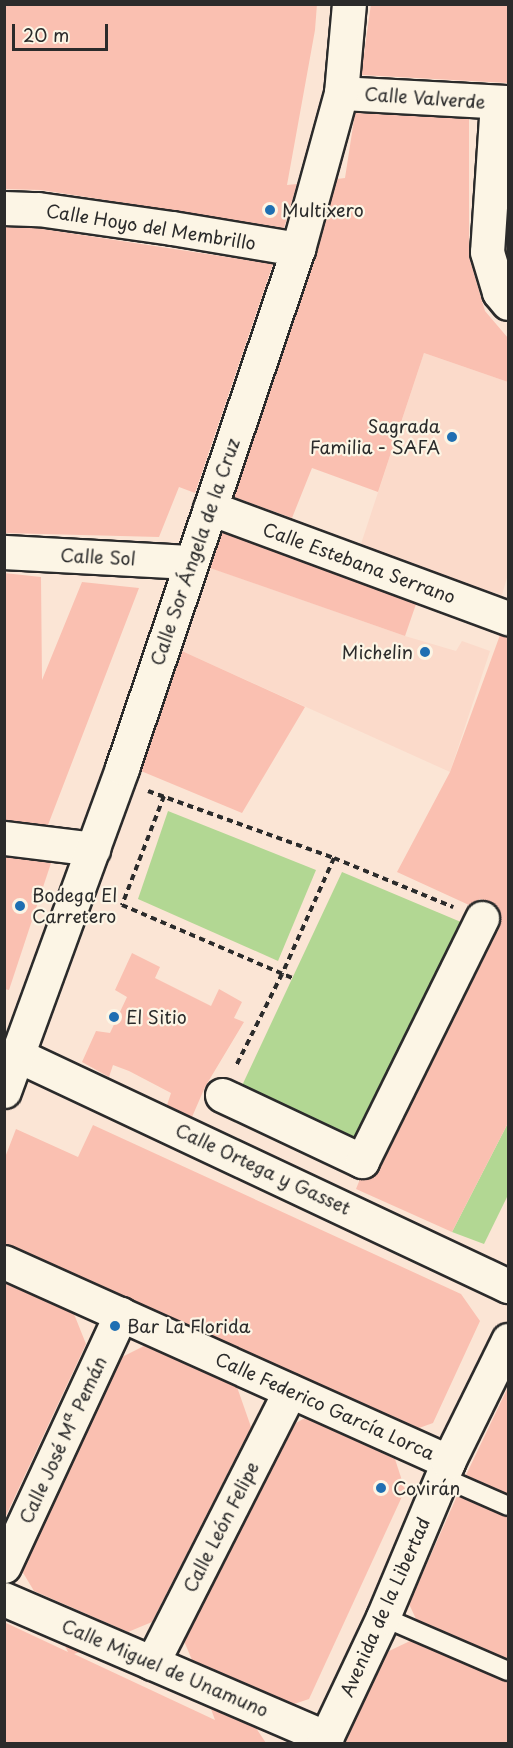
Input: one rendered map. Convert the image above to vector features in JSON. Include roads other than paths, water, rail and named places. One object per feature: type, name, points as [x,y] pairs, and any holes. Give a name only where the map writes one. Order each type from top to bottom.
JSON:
[{"type":"street","name":"Calle Sor Ángela de la Cruz","points":[[4,1090],[93,849],[298,249],[341,93],[350,4]]},
{"type":"street","name":"Calle Valverde","points":[[341,93],[503,102]]},
{"type":"street","points":[[503,102],[487,252],[499,292],[508,303]]},
{"type":"street","name":"Calle Hoyo del Membrillo","points":[[4,208],[38,209],[160,226],[298,249]]},
{"type":"street","name":"Calle Estebana Serrano","points":[[210,507],[508,618]]},
{"type":"street","name":"Calle Sol","points":[[4,552],[191,562]]},
{"type":"street","points":[[4,838],[93,849]]},
{"type":"street","points":[[222,1095],[362,1161],[473,915]]},
{"type":"street","name":"Calle Ortega y Gasset","points":[[17,1055],[508,1286]]},
{"type":"street","name":"Calle Federico García Lorca","points":[[4,1262],[290,1391],[445,1470]]},
{"type":"street","name":"Calle José Mª Pemán","points":[[4,1566],[121,1314]]},
{"type":"street","name":"Avenida de la Libertad","points":[[324,1741],[383,1617],[445,1470],[508,1340]]},
{"type":"street","name":"Calle León Felipe","points":[[152,1663],[290,1391]]},
{"type":"street","name":"Calle Miguel de Unamuno","points":[[4,1599],[324,1741]]},
{"type":"lane","points":[[445,1470],[508,1506]]},
{"type":"lane","points":[[383,1617],[508,1671]]},
{"type":"place","name":"Multixero","points":[[270,210]]},
{"type":"place","name":"Sagrada Familia - SAFA","points":[[452,437]]},
{"type":"place","name":"Michelin","points":[[425,652]]},
{"type":"place","name":"Bodega El Carretero","points":[[20,906]]},
{"type":"place","name":"El Sitio","points":[[114,1017]]},
{"type":"place","name":"Bar La Florida","points":[[115,1326]]},
{"type":"place","name":"Covirán","points":[[381,1488]]}]
